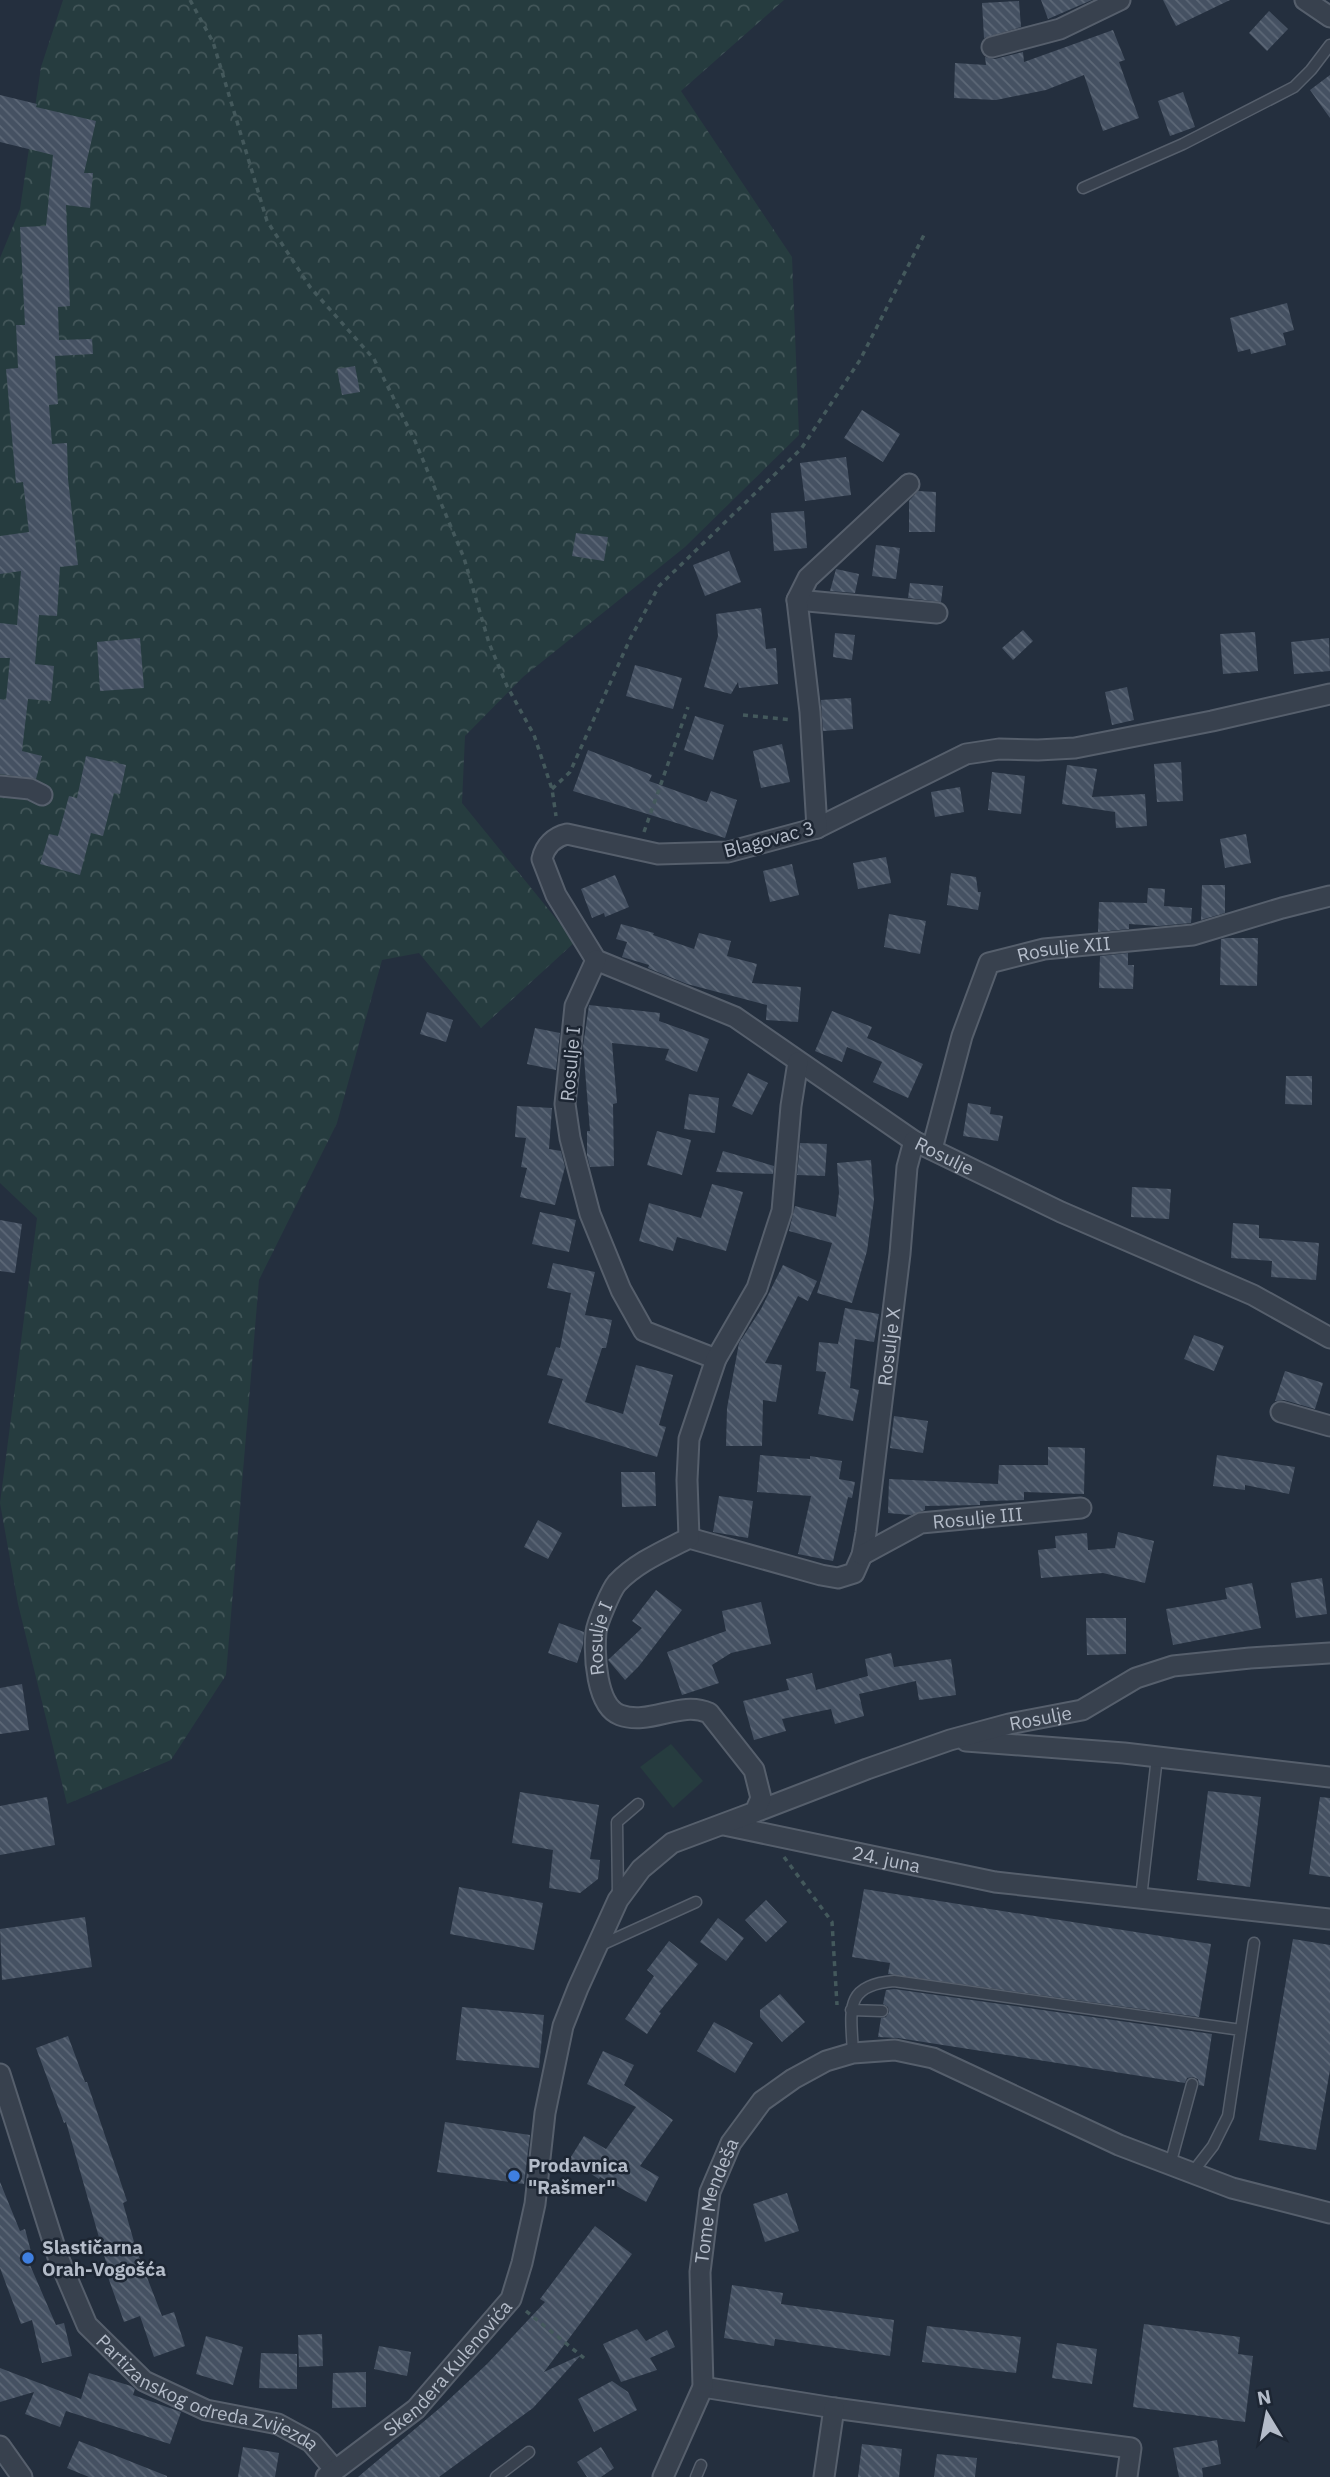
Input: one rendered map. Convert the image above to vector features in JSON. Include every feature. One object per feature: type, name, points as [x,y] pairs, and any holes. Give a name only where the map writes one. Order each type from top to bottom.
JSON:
[{"type":"street","points":[[992,47],[1060,29],[1120,0]]},
{"type":"street","points":[[1305,0],[1330,17]]},
{"type":"street","points":[[817,828],[811,722],[797,600],[808,578],[909,484]]},
{"type":"street","points":[[797,600],[937,613]]},
{"type":"street","name":"Blagovac 3","points":[[559,836],[566,834],[658,854],[728,852],[817,828],[966,754],[999,749],[1075,748],[1330,694]]},
{"type":"street","points":[[0,786],[30,789],[42,794]]},
{"type":"street","points":[[559,836],[544,851],[542,859],[556,895],[596,960],[735,1017],[798,1062],[791,1106],[782,1211],[757,1288],[716,1359],[690,1438],[687,1480],[689,1538]]},
{"type":"street","name":"Rosulje XII","points":[[932,1149],[962,1036],[989,963],[1044,949],[1194,935],[1330,896]]},
{"type":"street","name":"Rosulje I","points":[[596,960],[575,1006],[565,1104],[570,1138],[590,1214],[621,1290],[644,1331],[716,1359]]},
{"type":"street","name":"Rosulje","points":[[798,1062],[914,1140],[1061,1212],[1253,1295],[1330,1339]]},
{"type":"street","name":"Rosulje X","points":[[862,1555],[901,1254],[907,1167],[914,1140]]},
{"type":"street","points":[[1282,1412],[1330,1426]]},
{"type":"street","name":"Rosulje III","points":[[689,1538],[838,1578],[854,1573],[862,1555],[921,1523],[1081,1508]]},
{"type":"street","name":"Rosulje I","points":[[689,1538],[642,1562],[615,1585],[596,1630],[597,1680],[611,1710],[621,1716],[643,1718],[673,1710],[701,1709],[709,1713],[754,1770],[761,1798],[755,1812]]},
{"type":"street","name":"Rosulje","points":[[755,1812],[950,1740],[1009,1724],[1082,1710],[1136,1678],[1173,1666],[1330,1653]]},
{"type":"street","points":[[950,1740],[1157,1757],[1330,1777]]},
{"type":"street","points":[[724,1825],[755,1812]]},
{"type":"street","name":"24. juna","points":[[724,1825],[995,1882],[1330,1919]]},
{"type":"street","name":"Skendera Kulenovića","points":[[330,2474],[416,2409],[511,2299],[535,2204],[545,2113],[563,2026],[597,1946],[618,1900],[641,1869],[672,1843],[724,1825]]},
{"type":"street","points":[[853,2053],[895,2050],[933,2057],[1119,2145],[1233,2188],[1330,2213]]},
{"type":"street","name":"Tome Mendeša","points":[[663,2477],[703,2387],[700,2272],[710,2192],[731,2143],[762,2101],[793,2079],[826,2061],[853,2053]]},
{"type":"street","name":"Partizanskog odreda Zvijezda","points":[[0,2074],[58,2257],[87,2325],[144,2381],[206,2410],[278,2424],[311,2442],[330,2474]]},
{"type":"street","points":[[703,2387],[834,2408],[1131,2448],[1127,2477]]},
{"type":"street","points":[[824,2477],[834,2408]]},
{"type":"street","points":[[0,2446],[22,2477]]},
{"type":"lane","points":[[1083,188],[1183,144],[1294,87],[1330,45]]},
{"type":"lane","points":[[1141,1898],[1157,1757]]},
{"type":"lane","name":"Skendera Kulenovića","points":[[618,1900],[617,1822],[638,1804]]},
{"type":"lane","points":[[597,1946],[696,1902]]},
{"type":"lane","points":[[1192,2173],[1213,2146],[1228,2116],[1254,1942]]},
{"type":"lane","points":[[853,2053],[851,2010],[864,1987],[876,1982],[894,1981],[1241,2030]]},
{"type":"lane","points":[[851,2010],[882,2011]]},
{"type":"lane","points":[[1191,2031],[1202,2025]]},
{"type":"lane","points":[[1170,2165],[1192,2084]]},
{"type":"lane","points":[[496,2477],[529,2452]]},
{"type":"lane","points":[[696,2477],[701,2465]]},
{"type":"path","points":[[190,0],[213,42],[267,221],[310,287],[374,359],[415,442],[464,558],[489,643],[507,686],[534,735],[552,789],[559,836]]},
{"type":"path","points":[[552,789],[570,772],[630,639],[659,586],[801,449],[860,360],[926,231]]},
{"type":"path","points":[[637,850],[688,706]]},
{"type":"path","points":[[743,715],[811,722]]},
{"type":"path","points":[[784,1858],[832,1922],[837,2016]]},
{"type":"path","points":[[511,2299],[584,2358]]},
{"type":"green space","points":[[63,0],[784,0],[681,91],[792,257],[799,435],[685,547],[523,677],[465,736],[462,803],[575,942],[481,1028],[419,953],[382,960],[337,1123],[259,1280],[226,1675],[171,1760],[67,1804],[18,1604],[0,1503],[37,1218],[0,1183],[0,258],[20,209],[41,67]]},
{"type":"green space","points":[[671,1744],[703,1781],[673,1808],[640,1767]]},
{"type":"building","points":[[1041,0],[1092,0],[1048,19]]},
{"type":"building","points":[[1163,0],[1230,0],[1176,26]]},
{"type":"building","points":[[1019,1],[1021,27],[984,38],[982,3]]},
{"type":"building","points":[[1269,11],[1288,29],[1267,51],[1249,33]]},
{"type":"building","points":[[1113,30],[1125,60],[1119,62],[1139,118],[1103,131],[1084,75],[1046,90],[996,100],[954,98],[955,63],[986,65],[985,57],[995,59],[1023,52],[1024,62]]},
{"type":"building","points":[[1330,75],[1330,118],[1310,90]]},
{"type":"building","points":[[1183,92],[1195,127],[1170,136],[1158,101]]},
{"type":"building","points":[[0,95],[37,104],[36,107],[96,121],[84,173],[93,173],[90,208],[66,205],[70,306],[58,307],[59,340],[92,339],[93,354],[55,356],[58,404],[49,405],[52,444],[67,443],[68,479],[78,565],[60,567],[57,616],[39,615],[35,664],[54,666],[51,701],[28,699],[22,751],[42,756],[36,779],[0,774],[0,699],[6,700],[10,658],[0,658],[0,623],[17,625],[21,571],[0,574],[0,536],[29,532],[23,482],[16,483],[6,369],[18,368],[16,325],[25,325],[20,227],[46,226],[53,155],[0,142]]},
{"type":"building","points":[[1287,303],[1294,330],[1283,333],[1286,345],[1251,354],[1250,349],[1238,352],[1230,318]]},
{"type":"building","points":[[355,366],[360,392],[342,395],[337,369]]},
{"type":"building","points":[[862,410],[900,434],[883,462],[844,438]]},
{"type":"building","points":[[846,457],[851,495],[805,501],[800,463]]},
{"type":"building","points":[[918,491],[936,492],[935,532],[909,532],[909,501]]},
{"type":"building","points":[[804,511],[807,548],[774,551],[771,513]]},
{"type":"building","points":[[576,533],[608,537],[604,561],[572,556]]},
{"type":"building","points":[[876,545],[900,548],[896,579],[872,576]]},
{"type":"building","points":[[729,551],[741,582],[705,596],[693,565]]},
{"type":"building","points":[[836,569],[859,574],[855,593],[830,591]]},
{"type":"building","points":[[910,583],[943,586],[941,602],[908,598]]},
{"type":"building","points":[[761,608],[766,649],[776,648],[778,684],[739,688],[738,682],[731,694],[704,687],[718,636],[716,614]]},
{"type":"building","points":[[1023,630],[1033,641],[1013,660],[1002,648]]},
{"type":"building","points":[[1255,632],[1258,671],[1223,674],[1220,634]]},
{"type":"building","points":[[835,633],[855,635],[852,660],[833,657]]},
{"type":"building","points":[[140,638],[144,688],[100,691],[97,642]]},
{"type":"building","points":[[1329,638],[1330,671],[1294,674],[1291,642]]},
{"type":"building","points":[[635,665],[682,678],[673,709],[626,696]]},
{"type":"building","points":[[1127,687],[1134,720],[1112,725],[1105,692]]},
{"type":"building","points":[[851,698],[853,729],[823,731],[821,700]]},
{"type":"building","points":[[695,716],[724,725],[713,760],[684,750]]},
{"type":"building","points":[[782,744],[790,782],[761,788],[753,751]]},
{"type":"building","points":[[588,750],[652,775],[649,781],[707,802],[711,791],[737,800],[725,838],[573,791]]},
{"type":"building","points":[[86,756],[126,765],[120,794],[114,793],[103,836],[91,833],[80,875],[40,864],[49,834],[58,836],[69,796],[77,798]]},
{"type":"building","points":[[1181,762],[1183,801],[1157,802],[1154,764]]},
{"type":"building","points":[[1067,765],[1097,769],[1092,797],[1145,794],[1147,826],[1116,828],[1115,812],[1062,804]]},
{"type":"building","points":[[992,772],[1025,776],[1021,814],[988,810]]},
{"type":"building","points":[[960,787],[964,812],[935,817],[931,792]]},
{"type":"building","points":[[1246,834],[1251,863],[1225,868],[1220,839]]},
{"type":"building","points":[[886,857],[891,883],[858,889],[853,863]]},
{"type":"building","points":[[792,864],[799,895],[770,902],[763,871]]},
{"type":"building","points":[[951,873],[976,877],[978,892],[981,892],[978,910],[947,905]]},
{"type":"building","points":[[615,875],[629,907],[605,917],[604,913],[592,918],[581,889]]},
{"type":"building","points":[[1202,885],[1225,885],[1225,913],[1201,920]]},
{"type":"building","points":[[1148,888],[1165,889],[1164,906],[1192,908],[1191,923],[1159,926],[1129,924],[1129,929],[1098,932],[1099,902],[1147,903]]},
{"type":"building","points":[[889,914],[926,921],[920,954],[884,947]]},
{"type":"building","points":[[621,924],[654,933],[653,935],[694,949],[699,933],[731,941],[727,956],[757,964],[752,983],[801,987],[798,1022],[766,1020],[767,1005],[687,984],[648,968],[649,965],[622,957],[627,942],[616,939]]},
{"type":"building","points":[[1258,938],[1257,986],[1220,985],[1221,939]]},
{"type":"building","points":[[1128,953],[1128,965],[1134,965],[1133,989],[1099,988],[1100,956]]},
{"type":"building","points":[[589,1005],[660,1013],[659,1021],[709,1039],[697,1072],[665,1060],[669,1049],[612,1043],[617,1103],[613,1104],[614,1166],[590,1167],[587,1155],[587,1131],[590,1131],[583,1046]]},
{"type":"building","points":[[832,1011],[872,1027],[867,1038],[923,1064],[908,1098],[873,1082],[882,1062],[847,1047],[842,1062],[815,1051]]},
{"type":"building","points":[[427,1012],[453,1020],[446,1042],[420,1034]]},
{"type":"building","points":[[535,1028],[560,1033],[556,1070],[527,1064]]},
{"type":"building","points":[[748,1073],[768,1083],[752,1115],[732,1106]]},
{"type":"building","points":[[1286,1076],[1312,1076],[1312,1105],[1285,1104]]},
{"type":"building","points":[[689,1094],[719,1098],[715,1133],[684,1129]]},
{"type":"building","points":[[968,1103],[991,1107],[990,1114],[1003,1116],[998,1141],[963,1136]]},
{"type":"building","points":[[517,1106],[552,1108],[549,1149],[561,1151],[565,1167],[555,1205],[520,1197],[527,1168],[521,1167],[526,1138],[515,1137]]},
{"type":"building","points":[[657,1131],[691,1140],[682,1175],[647,1165]]},
{"type":"building","points":[[800,1143],[827,1144],[825,1176],[797,1175]]},
{"type":"building","points":[[723,1151],[774,1166],[773,1174],[716,1172]]},
{"type":"building","points":[[871,1160],[874,1200],[867,1251],[852,1303],[817,1293],[832,1243],[789,1231],[795,1206],[836,1217],[839,1193],[837,1163]]},
{"type":"building","points":[[712,1184],[743,1192],[726,1251],[677,1237],[673,1251],[639,1241],[649,1203],[701,1218]]},
{"type":"building","points":[[1132,1187],[1171,1189],[1169,1219],[1131,1217]]},
{"type":"building","points":[[540,1212],[576,1220],[569,1252],[532,1244]]},
{"type":"building","points":[[0,1220],[22,1224],[15,1273],[0,1271]]},
{"type":"building","points":[[1233,1223],[1259,1225],[1259,1238],[1319,1243],[1316,1280],[1271,1277],[1272,1261],[1231,1258]]},
{"type":"building","points":[[553,1263],[595,1272],[585,1315],[612,1320],[606,1348],[602,1348],[585,1402],[623,1414],[636,1365],[673,1375],[659,1425],[666,1427],[657,1457],[548,1423],[563,1379],[547,1375],[556,1347],[560,1348],[571,1293],[547,1288]]},
{"type":"building","points":[[783,1265],[817,1281],[808,1301],[798,1296],[765,1363],[782,1365],[776,1402],[763,1400],[762,1446],[726,1446],[727,1408],[739,1343],[761,1309]]},
{"type":"building","points":[[845,1308],[879,1314],[874,1342],[855,1339],[850,1388],[859,1390],[853,1421],[818,1414],[826,1372],[816,1371],[819,1342],[838,1344]]},
{"type":"building","points":[[1194,1335],[1224,1346],[1214,1371],[1184,1359]]},
{"type":"building","points":[[1285,1371],[1323,1383],[1315,1409],[1284,1400],[1275,1401]]},
{"type":"building","points":[[894,1416],[928,1421],[923,1453],[890,1448]]},
{"type":"building","points":[[1048,1447],[1085,1448],[1084,1494],[1024,1492],[1024,1500],[980,1501],[980,1505],[925,1506],[925,1510],[911,1515],[888,1513],[889,1479],[998,1484],[999,1465],[1048,1465]]},
{"type":"building","points":[[760,1455],[810,1459],[810,1456],[842,1461],[839,1479],[855,1482],[852,1498],[848,1497],[833,1561],[798,1554],[811,1496],[757,1492]]},
{"type":"building","points":[[1217,1455],[1295,1467],[1289,1494],[1245,1485],[1245,1490],[1213,1486]]},
{"type":"building","points":[[621,1472],[655,1472],[656,1506],[622,1507]]},
{"type":"building","points":[[719,1496],[753,1501],[748,1538],[713,1532]]},
{"type":"building","points":[[538,1520],[562,1533],[548,1559],[524,1547]]},
{"type":"building","points":[[1118,1532],[1154,1541],[1145,1583],[1103,1573],[1041,1578],[1038,1550],[1056,1548],[1055,1536],[1087,1533],[1088,1550],[1115,1548]]},
{"type":"building","points":[[1322,1578],[1327,1614],[1296,1618],[1291,1583]]},
{"type":"building","points":[[1252,1583],[1261,1628],[1173,1645],[1166,1609],[1227,1599],[1225,1588]]},
{"type":"building","points":[[656,1590],[682,1610],[625,1680],[608,1660],[642,1628],[632,1621]]},
{"type":"building","points":[[761,1602],[771,1644],[731,1653],[712,1665],[719,1683],[682,1695],[667,1652],[726,1631],[722,1611]]},
{"type":"building","points":[[1086,1618],[1126,1618],[1126,1654],[1087,1655]]},
{"type":"building","points":[[559,1623],[584,1632],[577,1663],[548,1653]]},
{"type":"building","points":[[891,1653],[894,1667],[951,1659],[956,1695],[919,1700],[916,1681],[859,1694],[864,1716],[835,1724],[831,1709],[782,1719],[786,1731],[754,1740],[743,1701],[789,1690],[786,1679],[812,1673],[816,1690],[868,1676],[865,1659]]},
{"type":"building","points":[[22,1684],[29,1730],[0,1734],[0,1688]]},
{"type":"building","points":[[1208,1791],[1261,1797],[1250,1887],[1197,1880]]},
{"type":"building","points":[[520,1792],[599,1805],[590,1859],[600,1860],[598,1879],[580,1893],[549,1888],[553,1850],[512,1843]]},
{"type":"building","points":[[47,1797],[55,1845],[0,1855],[0,1806]]},
{"type":"building","points":[[1320,1797],[1330,1798],[1330,1877],[1309,1874]]},
{"type":"building","points":[[459,1887],[543,1903],[534,1950],[450,1934]]},
{"type":"building","points":[[864,1889],[1211,1944],[1199,2017],[888,1974],[890,1963],[852,1957]]},
{"type":"building","points":[[766,1900],[787,1922],[766,1942],[745,1920]]},
{"type":"building","points":[[85,1917],[92,1967],[2,1980],[0,1929]]},
{"type":"building","points":[[718,1918],[744,1938],[726,1961],[700,1942]]},
{"type":"building","points":[[1293,1939],[1330,1945],[1330,2070],[1316,2150],[1259,2140]]},
{"type":"building","points":[[669,1941],[698,1964],[659,2012],[661,2013],[647,2034],[625,2019],[654,1976],[647,1970]]},
{"type":"building","points":[[886,1990],[1212,2034],[1204,2086],[1199,2085],[1198,2079],[1193,2077],[1187,2078],[1185,2083],[878,2037],[881,2018],[886,2017],[889,2012],[888,2007],[883,2004]]},
{"type":"building","points":[[780,1994],[805,2022],[782,2042],[760,2017],[760,2010]]},
{"type":"building","points":[[462,2007],[544,2015],[539,2068],[456,2060]]},
{"type":"building","points":[[714,2022],[753,2043],[735,2073],[697,2051]]},
{"type":"building","points":[[68,2036],[87,2082],[127,2201],[123,2203],[136,2249],[162,2316],[174,2312],[185,2346],[154,2357],[140,2316],[124,2322],[108,2277],[110,2276],[66,2122],[64,2123],[36,2048]]},
{"type":"building","points":[[603,2051],[634,2065],[624,2085],[673,2120],[640,2166],[659,2177],[646,2202],[600,2177],[599,2179],[569,2160],[584,2136],[606,2149],[636,2107],[587,2084]]},
{"type":"building","points":[[445,2122],[530,2135],[524,2184],[437,2172]]},
{"type":"building","points":[[0,2182],[20,2231],[25,2229],[34,2263],[30,2265],[56,2325],[64,2323],[72,2356],[42,2363],[32,2320],[21,2324],[0,2268]]},
{"type":"building","points":[[787,2193],[799,2231],[765,2242],[753,2204]]},
{"type":"building","points":[[595,2226],[632,2254],[544,2372],[581,2355],[533,2408],[439,2477],[358,2477],[487,2364],[545,2302],[540,2299]]},
{"type":"building","points":[[732,2285],[783,2293],[781,2304],[894,2320],[890,2356],[775,2339],[774,2346],[724,2338]]},
{"type":"building","points":[[1144,2324],[1240,2337],[1238,2354],[1253,2356],[1245,2422],[1133,2407]]},
{"type":"building","points":[[927,2326],[1021,2337],[1016,2373],[922,2362]]},
{"type":"building","points":[[637,2329],[646,2341],[667,2330],[675,2347],[650,2358],[657,2370],[621,2382],[603,2344]]},
{"type":"building","points":[[322,2334],[323,2366],[299,2367],[298,2335]]},
{"type":"building","points":[[206,2336],[243,2347],[233,2385],[196,2374]]},
{"type":"building","points":[[1057,2343],[1097,2349],[1092,2384],[1052,2378]]},
{"type":"building","points":[[379,2346],[411,2352],[407,2376],[374,2369]]},
{"type":"building","points":[[261,2353],[297,2354],[297,2389],[259,2388]]},
{"type":"building","points":[[0,2368],[81,2399],[89,2373],[131,2386],[135,2389],[133,2395],[181,2412],[170,2444],[66,2411],[60,2427],[25,2414],[34,2392],[0,2402]]},
{"type":"building","points":[[366,2372],[366,2407],[332,2408],[333,2373]]},
{"type":"building","points":[[612,2381],[628,2392],[637,2410],[594,2432],[578,2399]]},
{"type":"building","points":[[1217,2440],[1221,2464],[1202,2468],[1203,2477],[1179,2477],[1173,2448]]},
{"type":"building","points":[[79,2441],[167,2477],[89,2477],[67,2468]]},
{"type":"building","points":[[862,2444],[902,2449],[899,2477],[858,2477]]},
{"type":"building","points":[[243,2447],[279,2453],[275,2477],[238,2477]]},
{"type":"building","points":[[601,2447],[614,2468],[601,2477],[587,2477],[577,2462]]},
{"type":"building","points":[[937,2454],[977,2458],[975,2477],[934,2477]]},
{"type":"place","name":"Prodavnica \"Rašmer\"","points":[[514,2176]]},
{"type":"place","name":"Slastičarna Orah-Vogošća","points":[[28,2258]]}]
